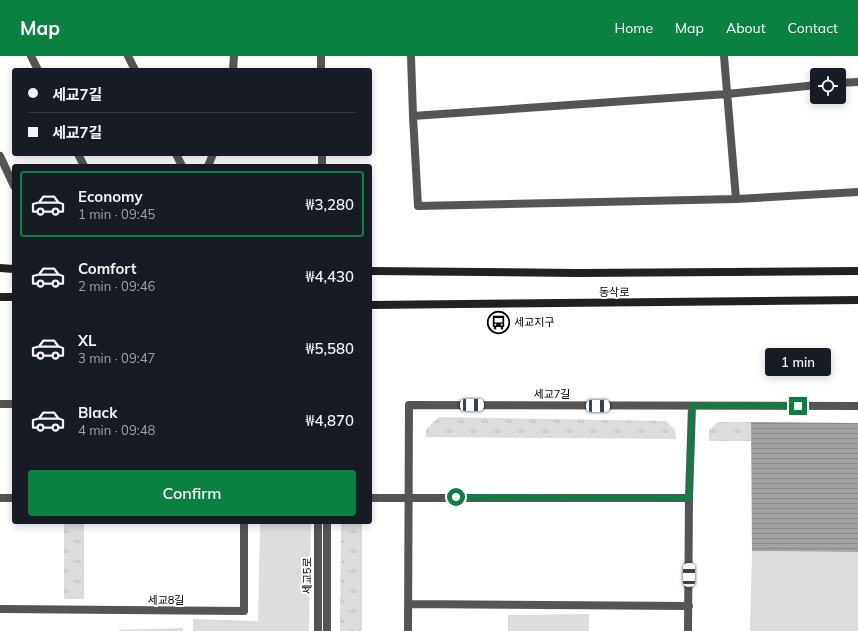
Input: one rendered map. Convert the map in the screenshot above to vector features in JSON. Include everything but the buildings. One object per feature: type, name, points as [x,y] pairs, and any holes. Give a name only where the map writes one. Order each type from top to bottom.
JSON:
[{"type":"main road","points":[[0,268],[12,269]]},
{"type":"main road","name":"동삭로","points":[[372,271],[577,274],[858,271]]},
{"type":"main road","points":[[0,297],[12,297]]},
{"type":"main road","name":"동삭로","points":[[372,304],[858,300]]},
{"type":"street","points":[[31,56],[37,68]]},
{"type":"street","points":[[128,56],[134,68]]},
{"type":"street","points":[[233,68],[234,56]]},
{"type":"street","points":[[321,56],[321,68]]},
{"type":"street","points":[[411,56],[418,206],[736,199],[858,192]]},
{"type":"street","points":[[724,56],[736,199]]},
{"type":"street","points":[[846,83],[858,82]]},
{"type":"street","points":[[413,116],[727,94],[810,86]]},
{"type":"street","points":[[0,156],[12,182]]},
{"type":"street","points":[[0,404],[12,404]]},
{"type":"street","name":"세교7길","points":[[408,631],[409,405],[858,406]]},
{"type":"street","points":[[688,631],[689,498],[692,406]]},
{"type":"street","points":[[0,498],[12,498]]},
{"type":"street","points":[[372,498],[689,498]]},
{"type":"street","name":"세교8길","points":[[0,609],[244,611],[244,524]]},
{"type":"street","name":"세교5로","points":[[318,524],[318,631]]},
{"type":"street","name":"세교5로","points":[[327,631],[328,524]]},
{"type":"street","points":[[408,604],[689,606]]},
{"type":"green space","points":[[439,417],[666,421],[675,430],[676,439],[426,437],[426,429]]},
{"type":"green space","points":[[718,422],[751,422],[751,441],[709,441],[709,430]]},
{"type":"green space","points":[[64,524],[84,524],[84,599],[64,599]]},
{"type":"green space","points":[[311,524],[309,631],[193,631],[193,619],[258,621],[260,525]]},
{"type":"green space","points":[[341,524],[362,524],[362,631],[340,631]]},
{"type":"green space","points":[[752,551],[858,552],[858,631],[750,631]]},
{"type":"green space","points":[[589,614],[589,631],[508,631],[508,615]]},
{"type":"green space","points":[[183,628],[183,631],[118,631],[118,630]]},
{"type":"shaded area","points":[[751,422],[858,423],[858,552],[752,551]]},
{"type":"place","name":"세교지구","points":[[498,322]]},
{"type":"route","points":[[456,497],[689,498],[692,406],[798,406]]}]
